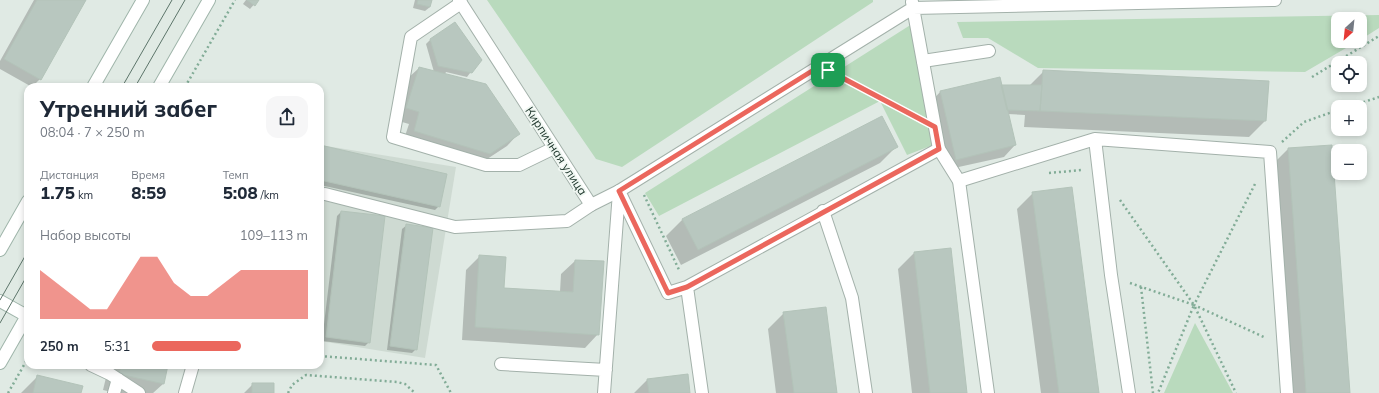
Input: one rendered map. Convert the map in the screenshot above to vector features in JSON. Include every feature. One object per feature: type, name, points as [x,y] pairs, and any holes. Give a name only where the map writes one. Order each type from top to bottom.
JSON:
[{"type":"street","points":[[95,83],[143,0]]},
{"type":"street","points":[[161,83],[209,0]]},
{"type":"street","points":[[988,393],[958,181],[939,149],[913,4],[1275,0]]},
{"type":"street","points":[[460,1],[411,37],[393,136],[486,165],[520,165],[554,148]]},
{"type":"street","name":"Кирпичная улица","points":[[460,1],[591,205],[619,191],[820,66],[913,4]]},
{"type":"street","points":[[923,61],[989,51]]},
{"type":"street","points":[[1095,140],[1111,275],[1129,393]]},
{"type":"street","points":[[958,181],[1095,140],[1270,152],[1287,393]]},
{"type":"street","points":[[619,191],[668,293],[687,287],[823,211],[939,149]]},
{"type":"street","points":[[604,393],[619,191]]},
{"type":"street","points":[[325,194],[455,228],[567,221],[591,205]]},
{"type":"street","points":[[0,250],[24,208]]},
{"type":"street","points":[[823,211],[852,298],[866,393]]},
{"type":"street","points":[[687,287],[702,393]]},
{"type":"street","points":[[0,301],[24,314]]},
{"type":"street","points":[[0,363],[24,323]]},
{"type":"street","points":[[501,364],[606,370]]},
{"type":"street","points":[[107,369],[118,379],[139,393]]},
{"type":"street","points":[[185,393],[192,369]]},
{"type":"street","points":[[114,393],[118,379]]},
{"type":"path","points":[[187,83],[235,0]]},
{"type":"path","points":[[1312,77],[1379,36]]},
{"type":"path","points":[[820,66],[935,127]]},
{"type":"path","points":[[1367,101],[1379,97]]},
{"type":"path","points":[[1270,152],[1304,122],[1331,112]]},
{"type":"path","points":[[636,180],[687,287]]},
{"type":"path","points":[[1194,305],[1256,180]]},
{"type":"path","points":[[1111,275],[1140,287],[1194,305],[1284,346]]},
{"type":"path","points":[[1140,287],[1153,393]]},
{"type":"path","points":[[1194,305],[1236,393]]},
{"type":"path","points":[[324,356],[436,365],[451,393]]},
{"type":"path","points":[[8,393],[24,365]]},
{"type":"path","points":[[288,393],[292,385],[306,375],[397,382],[405,384],[415,393]]},
{"type":"shaded area","points":[[324,146],[456,167],[425,358],[324,342]]},
{"type":"green space","points":[[487,0],[873,0],[873,2],[622,167],[596,159]]},
{"type":"green space","points":[[1367,15],[1379,15],[1379,28],[1367,36]]},
{"type":"green space","points":[[1331,16],[1331,48],[1346,48],[1305,72],[1038,68],[988,38],[963,38],[957,22]]},
{"type":"green space","points":[[912,24],[933,145],[907,155],[880,101],[659,216],[645,193]]},
{"type":"green space","points":[[1195,323],[1233,393],[1164,393]]},
{"type":"building","points":[[37,0],[86,0],[41,80],[4,59]]},
{"type":"building","points":[[247,0],[259,0],[255,6]]},
{"type":"building","points":[[418,0],[432,0],[430,7],[417,4]]},
{"type":"building","points":[[455,22],[482,60],[472,73],[438,66],[430,39]]},
{"type":"building","points":[[419,67],[486,84],[520,134],[490,154],[414,131],[419,112],[406,108]]},
{"type":"building","points":[[1043,70],[1269,81],[1266,121],[1040,111]]},
{"type":"building","points":[[1000,77],[1016,145],[956,160],[940,91]]},
{"type":"building","points":[[1001,85],[1042,85],[1040,111],[1007,110]]},
{"type":"building","points":[[882,116],[898,147],[698,250],[682,219]]},
{"type":"building","points":[[1331,145],[1331,180],[1335,180],[1350,393],[1306,393],[1288,148]]},
{"type":"building","points":[[324,146],[447,174],[440,207],[324,181]]},
{"type":"building","points":[[1072,187],[1099,393],[1059,393],[1032,192]]},
{"type":"building","points":[[341,211],[385,216],[370,343],[326,337]]},
{"type":"building","points":[[406,224],[433,228],[417,350],[390,346]]},
{"type":"building","points":[[951,248],[967,393],[930,393],[914,252]]},
{"type":"building","points":[[479,255],[506,257],[504,288],[573,292],[575,260],[604,261],[599,335],[475,327]]},
{"type":"building","points":[[826,307],[837,393],[794,393],[783,312]]},
{"type":"building","points":[[120,369],[167,369],[164,384],[119,374]]},
{"type":"building","points":[[688,374],[690,393],[649,393],[647,379]]},
{"type":"building","points":[[37,375],[83,386],[81,393],[33,393]]},
{"type":"building","points":[[252,383],[274,383],[274,393],[252,393]]},
{"type":"tram line","points":[[124,83],[172,0]]},
{"type":"tram line","points":[[137,83],[185,0]]},
{"type":"tram line","points":[[0,300],[24,258]]},
{"type":"tram line","points":[[0,323],[24,281]]},
{"type":"route","points":[[820,66],[828,70],[935,127],[939,149],[823,211],[687,287],[668,293],[619,191],[820,66]]}]
